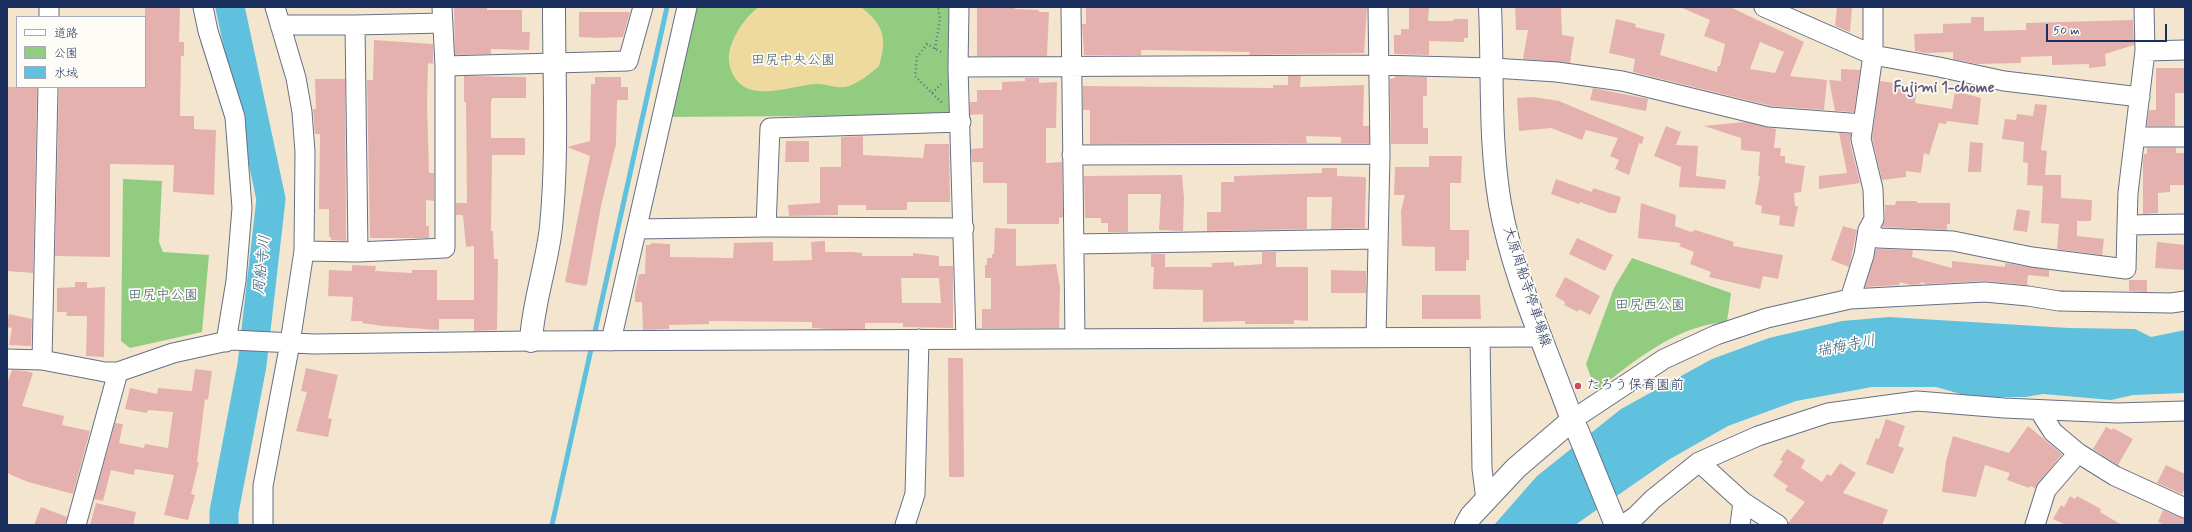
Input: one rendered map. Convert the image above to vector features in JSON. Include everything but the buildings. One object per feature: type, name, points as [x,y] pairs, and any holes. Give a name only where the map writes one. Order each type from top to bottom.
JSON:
[{"type":"main road","points":[[531,341],[532,319],[543,276],[551,227],[555,140],[554,7]]},
{"type":"main road","name":"大原周船寺停車場線","points":[[1490,7],[1493,68],[1494,156],[1500,205],[1510,245],[1542,337],[1575,426],[1616,525]]},
{"type":"main road","points":[[1466,525],[1486,500],[1516,468],[1575,426]]},
{"type":"street","points":[[203,7],[208,32],[235,117],[242,208],[229,341]]},
{"type":"street","points":[[445,66],[628,61],[643,7]]},
{"type":"street","points":[[611,341],[687,7]]},
{"type":"street","points":[[959,7],[951,60],[961,122],[966,339]]},
{"type":"street","points":[[1071,7],[1070,66],[1075,339]]},
{"type":"street","points":[[1376,338],[1380,154],[1378,7]]},
{"type":"street","points":[[1764,7],[1873,55],[1939,66],[2004,81],[2140,96]]},
{"type":"street","points":[[1850,299],[1864,255],[1868,230],[1874,218],[1873,189],[1861,139],[1873,55],[1873,7]]},
{"type":"street","points":[[1868,230],[1878,238],[1953,240],[2032,257],[2126,269],[2128,194],[2145,51],[2144,7]]},
{"type":"street","points":[[263,525],[263,486],[286,342],[304,251],[305,152],[302,112],[296,78],[277,16],[355,26],[443,15],[445,66],[445,248],[358,252],[304,251]]},
{"type":"street","points":[[355,26],[358,252]]},
{"type":"street","points":[[2145,51],[2185,50]]},
{"type":"street","points":[[951,60],[1070,66],[1378,66],[1493,68],[1557,72],[1622,81],[1770,117],[1863,124]]},
{"type":"street","points":[[42,360],[48,88]]},
{"type":"street","points":[[766,226],[770,128],[961,122]]},
{"type":"street","points":[[2135,137],[2185,136]]},
{"type":"street","points":[[1072,154],[1380,154]]},
{"type":"street","points":[[2127,225],[2185,224]]},
{"type":"street","points":[[637,229],[766,226],[964,228]]},
{"type":"street","points":[[1074,244],[1378,240]]},
{"type":"street","points":[[1575,426],[1664,359],[1716,335],[1767,318],[1850,299],[1985,292],[2028,296],[2059,301],[2185,301]]},
{"type":"street","points":[[7,359],[42,360],[105,372],[118,372],[173,353],[229,341],[1542,337]]},
{"type":"street","points":[[1480,338],[1482,469],[1486,500]]},
{"type":"street","points":[[905,525],[915,494],[919,339]]},
{"type":"street","points":[[76,525],[118,372]]},
{"type":"street","points":[[1623,525],[1636,516],[1653,499],[1699,462],[1758,436],[1828,413],[1916,401],[2039,410],[2117,413],[2185,410]]},
{"type":"street","points":[[2039,410],[2053,432],[2078,452],[2115,476],[2185,508]]},
{"type":"street","points":[[2035,525],[2046,490],[2078,452]]},
{"type":"street","points":[[1699,462],[1743,502],[1778,525]]},
{"type":"street","points":[[1740,525],[1743,502]]},
{"type":"path","points":[[935,49],[940,19],[938,7]]},
{"type":"path","points":[[951,60],[927,44],[917,57],[916,76],[961,122]]},
{"type":"path","points":[[932,93],[941,84],[942,80]]},
{"type":"green space","name":"田尻中央公園","points":[[687,7],[953,7],[953,115],[666,117]]},
{"type":"green space","name":"田尻中公園","points":[[123,179],[162,181],[159,242],[163,252],[209,255],[202,332],[130,348],[121,341]]},
{"type":"green space","name":"田尻西公園","points":[[1632,258],[1731,293],[1727,322],[1691,330],[1674,337],[1657,346],[1625,368],[1596,391],[1586,364],[1614,288]]},
{"type":"sand","points":[[759,7],[861,7],[875,20],[882,34],[883,48],[879,66],[861,80],[845,87],[816,84],[768,91],[756,91],[746,88],[737,81],[731,70],[729,53],[732,43],[740,28],[750,14]]},
{"type":"water","name":"瑞梅寺川","points":[[1889,317],[2069,328],[2135,329],[2151,337],[2185,330],[2185,393],[2133,395],[2111,400],[2043,394],[2026,397],[1971,397],[1936,387],[1872,387],[1796,401],[1728,426],[1670,459],[1575,525],[1494,525],[1537,476],[1621,409],[1712,359],[1769,338],[1842,321]]},
{"type":"waterway","name":"周船寺川","points":[[224,525],[224,512],[252,365],[271,199],[230,7]]},
{"type":"waterway","points":[[552,525],[667,7]]},
{"type":"place","name":"たろう保育園前","points":[[1578,386]]},
{"type":"district","name":"Fujimi 1-chome","points":[[1944,89]]}]
